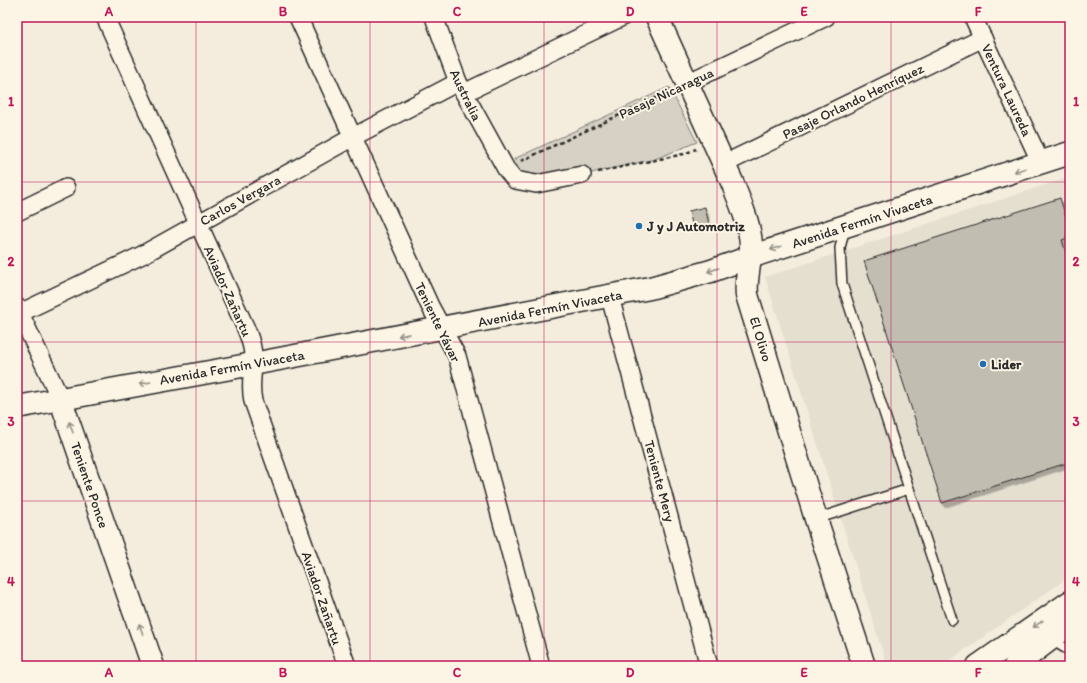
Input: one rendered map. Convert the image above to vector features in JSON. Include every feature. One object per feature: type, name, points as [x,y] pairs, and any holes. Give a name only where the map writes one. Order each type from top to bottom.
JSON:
[{"type":"main road","name":"El Olivo","points":[[657,17],[742,207],[751,245],[746,280],[747,295],[816,519],[864,666]]},
{"type":"main road","name":"Avenida Fermín Vivaceta","points":[[17,406],[253,364],[610,297],[711,271],[750,256],[846,227],[1070,153]]},
{"type":"main road","name":"Teniente Ponce","points":[[60,398],[153,666]]},
{"type":"main road","points":[[978,666],[1070,602]]},
{"type":"main road","points":[[1015,666],[1070,624]]},
{"type":"street","name":"Aviador Zañartu","points":[[105,17],[248,331],[252,347],[253,364],[250,384],[253,401],[346,666]]},
{"type":"street","name":"Teniente Yávar","points":[[298,17],[430,306],[457,356],[540,666]]},
{"type":"street","name":"Australia","points":[[434,17],[461,88],[506,169]]},
{"type":"street","name":"Carlos Vergara","points":[[18,310],[124,264],[353,137],[622,17]]},
{"type":"street","name":"Pasaje Nicaragua","points":[[687,83],[826,17]]},
{"type":"street","name":"Ventura Laureda","points":[[973,17],[1041,163]]},
{"type":"street","name":"Pasaje Orlando Henríquez","points":[[724,164],[983,38]]},
{"type":"street","points":[[506,169],[515,180],[536,184],[582,175]]},
{"type":"street","points":[[17,212],[66,188]]},
{"type":"street","name":"Teniente Mery","points":[[610,297],[709,666]]},
{"type":"street","name":"Teniente Ponce","points":[[18,310],[60,398]]},
{"type":"lane","points":[[846,227],[840,248],[842,284],[952,620]]},
{"type":"lane","points":[[816,519],[909,488]]},
{"type":"lane","points":[[1050,639],[1070,651]]},
{"type":"path","name":"Pasaje Nicaragua","points":[[506,169],[687,83]]},
{"type":"path","points":[[582,175],[684,154],[714,142]]},
{"type":"shaded area","points":[[669,87],[697,142],[655,159],[559,180],[521,174],[514,159]]},
{"type":"shaded area","points":[[1070,177],[1070,576],[942,666],[887,666],[765,277]]},
{"type":"building","name":"Lider","points":[[1060,198],[1070,230],[1070,237],[1062,240],[1070,266],[1070,462],[942,503],[864,261]]},
{"type":"building","points":[[705,207],[709,224],[693,228],[689,211]]},
{"type":"place","name":"J y J Automotriz","points":[[639,226]]},
{"type":"place","name":"Lider","points":[[983,364]]}]
